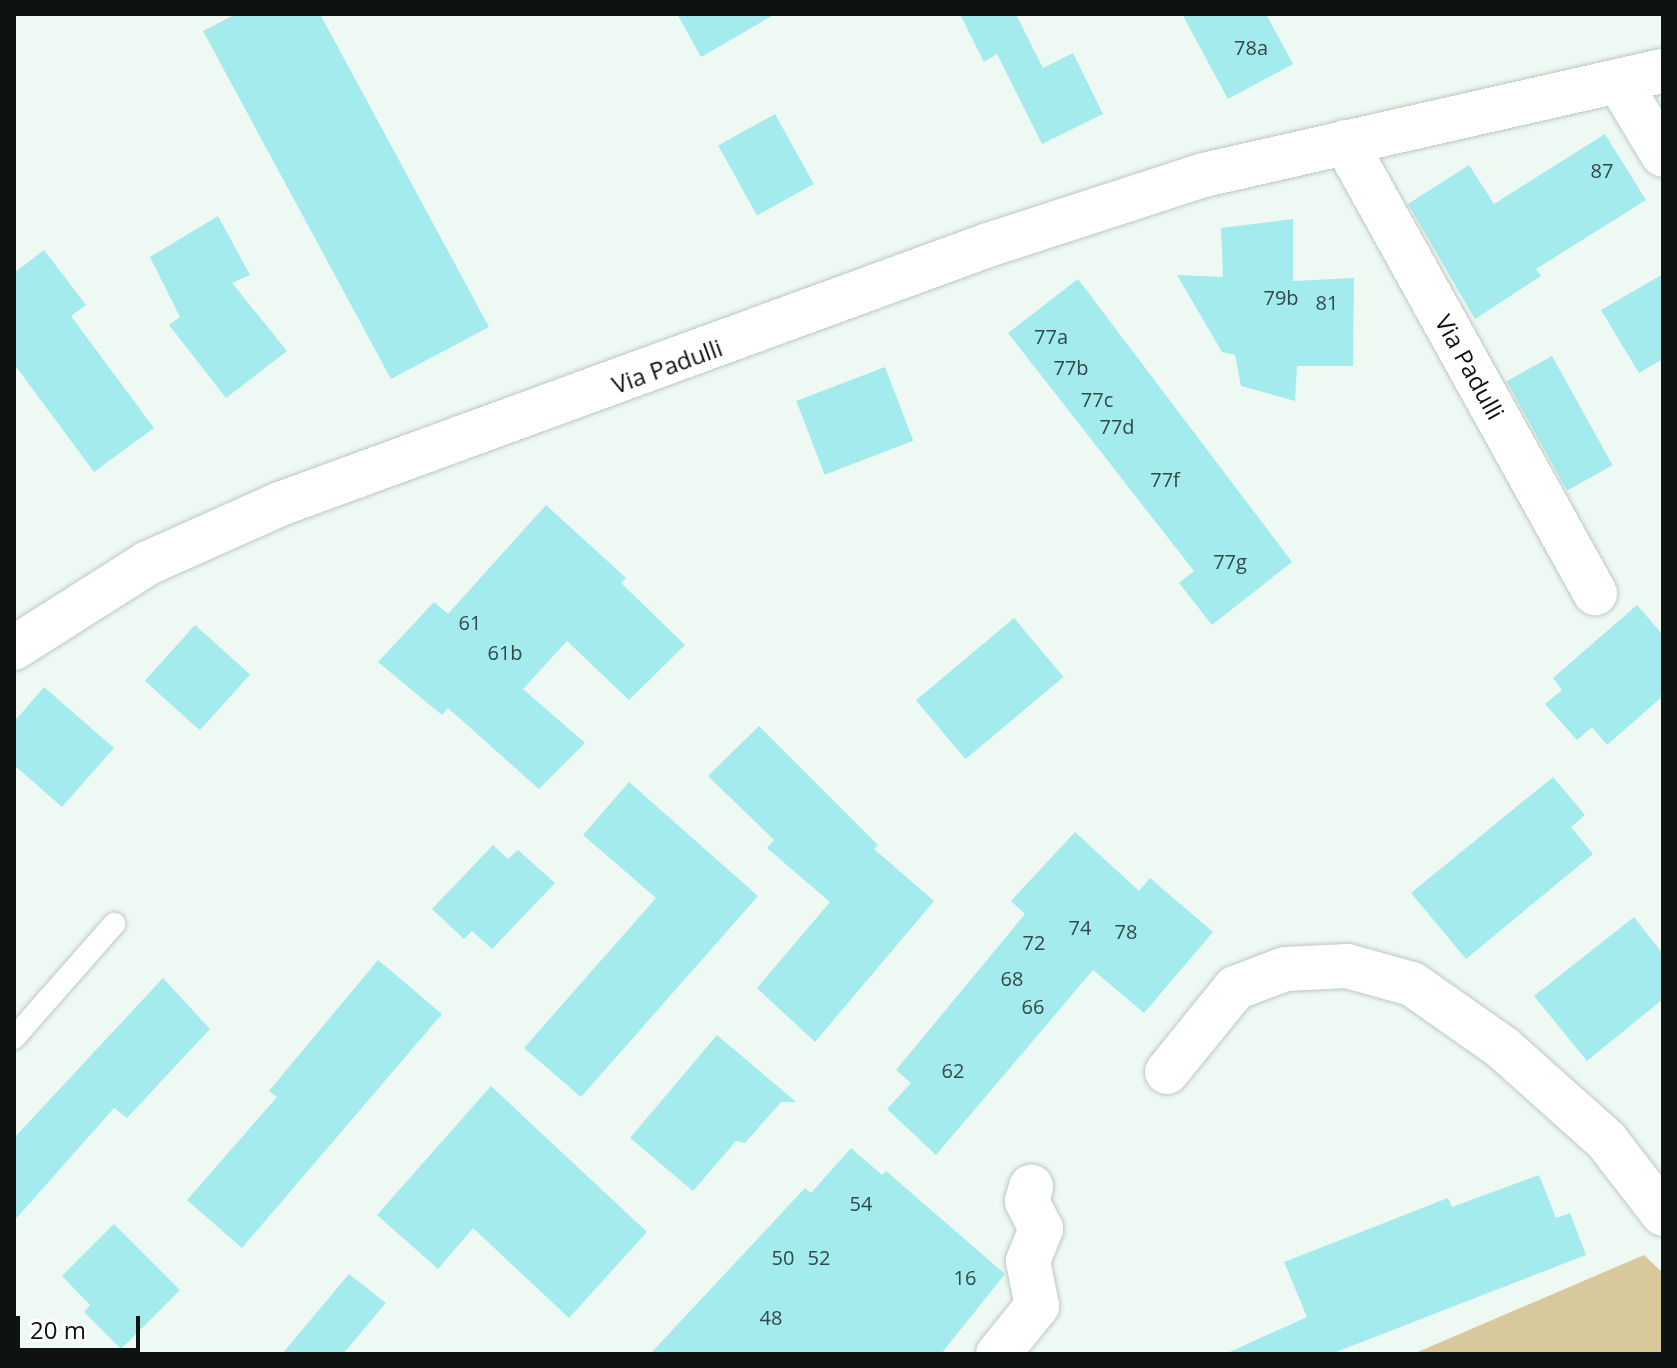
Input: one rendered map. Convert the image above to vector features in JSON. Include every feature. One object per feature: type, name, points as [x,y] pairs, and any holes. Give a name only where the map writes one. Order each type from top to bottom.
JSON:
[{"type":"street","name":"Via Padulli","points":[[14,648],[148,563],[403,457],[988,245],[1204,175],[1663,71]]},
{"type":"street","points":[[1619,82],[1663,155]]},
{"type":"street","name":"Via Padulli","points":[[1345,142],[1595,593]]},
{"type":"street","points":[[1167,1072],[1235,988],[1285,969],[1347,966],[1412,984],[1503,1048],[1606,1140],[1663,1214]]},
{"type":"street","points":[[998,1354],[1037,1306],[1028,1261],[1041,1229],[1027,1201],[1031,1187]]},
{"type":"lane","points":[[14,1038],[114,924]]},
{"type":"shaded area","points":[[1644,1255],[1663,1273],[1663,1354],[1413,1354]]},
{"type":"building","points":[[236,14],[320,14],[489,327],[391,379],[203,31]]},
{"type":"building","points":[[677,14],[775,14],[701,57]]},
{"type":"building","points":[[960,14],[1016,14],[1043,68],[1073,53],[1103,114],[1042,144],[997,54],[984,62]]},
{"type":"building","points":[[1182,14],[1266,14],[1293,64],[1228,99]]},
{"type":"building","points":[[775,114],[814,184],[757,215],[718,146]]},
{"type":"building","points":[[1605,134],[1646,200],[1536,269],[1541,276],[1475,319],[1408,204],[1469,165],[1494,204]]},
{"type":"building","points":[[218,216],[250,275],[232,283],[287,351],[226,398],[169,325],[180,317],[150,257]]},
{"type":"building","points":[[1293,219],[1293,281],[1354,278],[1353,366],[1297,366],[1295,401],[1241,386],[1235,355],[1222,352],[1177,275],[1223,277],[1221,228]]},
{"type":"building","points":[[44,250],[86,305],[71,316],[154,428],[94,472],[14,364],[14,273]]},
{"type":"building","points":[[1663,274],[1663,359],[1639,373],[1601,310]]},
{"type":"building","points":[[1078,279],[1292,562],[1212,625],[1179,583],[1194,571],[1008,333]]},
{"type":"building","points":[[1552,356],[1613,465],[1567,491],[1507,381]]},
{"type":"building","points":[[885,367],[913,441],[825,475],[796,401]]},
{"type":"building","points":[[546,505],[626,578],[621,583],[685,645],[629,700],[567,641],[523,689],[585,743],[539,789],[448,708],[442,715],[378,662],[434,602],[448,614]]},
{"type":"building","points":[[1637,605],[1663,635],[1663,696],[1607,745],[1592,727],[1577,740],[1545,704],[1562,690],[1553,678]]},
{"type":"building","points":[[1014,618],[1063,677],[965,759],[916,700]]},
{"type":"building","points":[[195,625],[250,675],[200,730],[145,681]]},
{"type":"building","points":[[44,687],[114,748],[62,807],[14,765],[14,722]]},
{"type":"building","points":[[759,726],[878,845],[874,849],[934,901],[815,1042],[757,988],[830,902],[767,848],[774,840],[708,776]]},
{"type":"building","points":[[1553,777],[1585,815],[1571,827],[1593,854],[1466,959],[1411,893]]},
{"type":"building","points":[[629,782],[758,896],[581,1097],[524,1048],[656,898],[583,835]]},
{"type":"building","points":[[1075,832],[1139,891],[1150,878],[1213,932],[1144,1013],[1093,970],[936,1155],[887,1109],[911,1083],[896,1070],[1025,914],[1011,901]]},
{"type":"building","points":[[493,845],[508,859],[518,850],[555,883],[492,949],[472,931],[464,939],[432,909]]},
{"type":"building","points":[[1634,917],[1663,954],[1663,999],[1587,1061],[1534,996]]},
{"type":"building","points":[[378,960],[442,1014],[242,1248],[187,1200],[277,1097],[269,1091]]},
{"type":"building","points":[[163,978],[210,1029],[127,1118],[114,1108],[14,1221],[14,1138]]},
{"type":"building","points":[[717,1035],[796,1102],[781,1102],[745,1143],[736,1141],[693,1191],[630,1138]]},
{"type":"building","points":[[491,1086],[647,1232],[569,1318],[473,1228],[438,1269],[377,1215]]},
{"type":"building","points":[[851,1148],[882,1175],[886,1171],[1005,1274],[941,1354],[650,1354],[805,1188],[811,1193]]},
{"type":"building","points":[[1539,1175],[1556,1218],[1570,1213],[1586,1255],[1331,1354],[1225,1354],[1307,1317],[1284,1262],[1448,1198],[1452,1207]]},
{"type":"building","points":[[114,1224],[180,1290],[121,1349],[84,1312],[90,1305],[62,1276]]},
{"type":"building","points":[[349,1274],[386,1303],[343,1354],[282,1354]]}]
